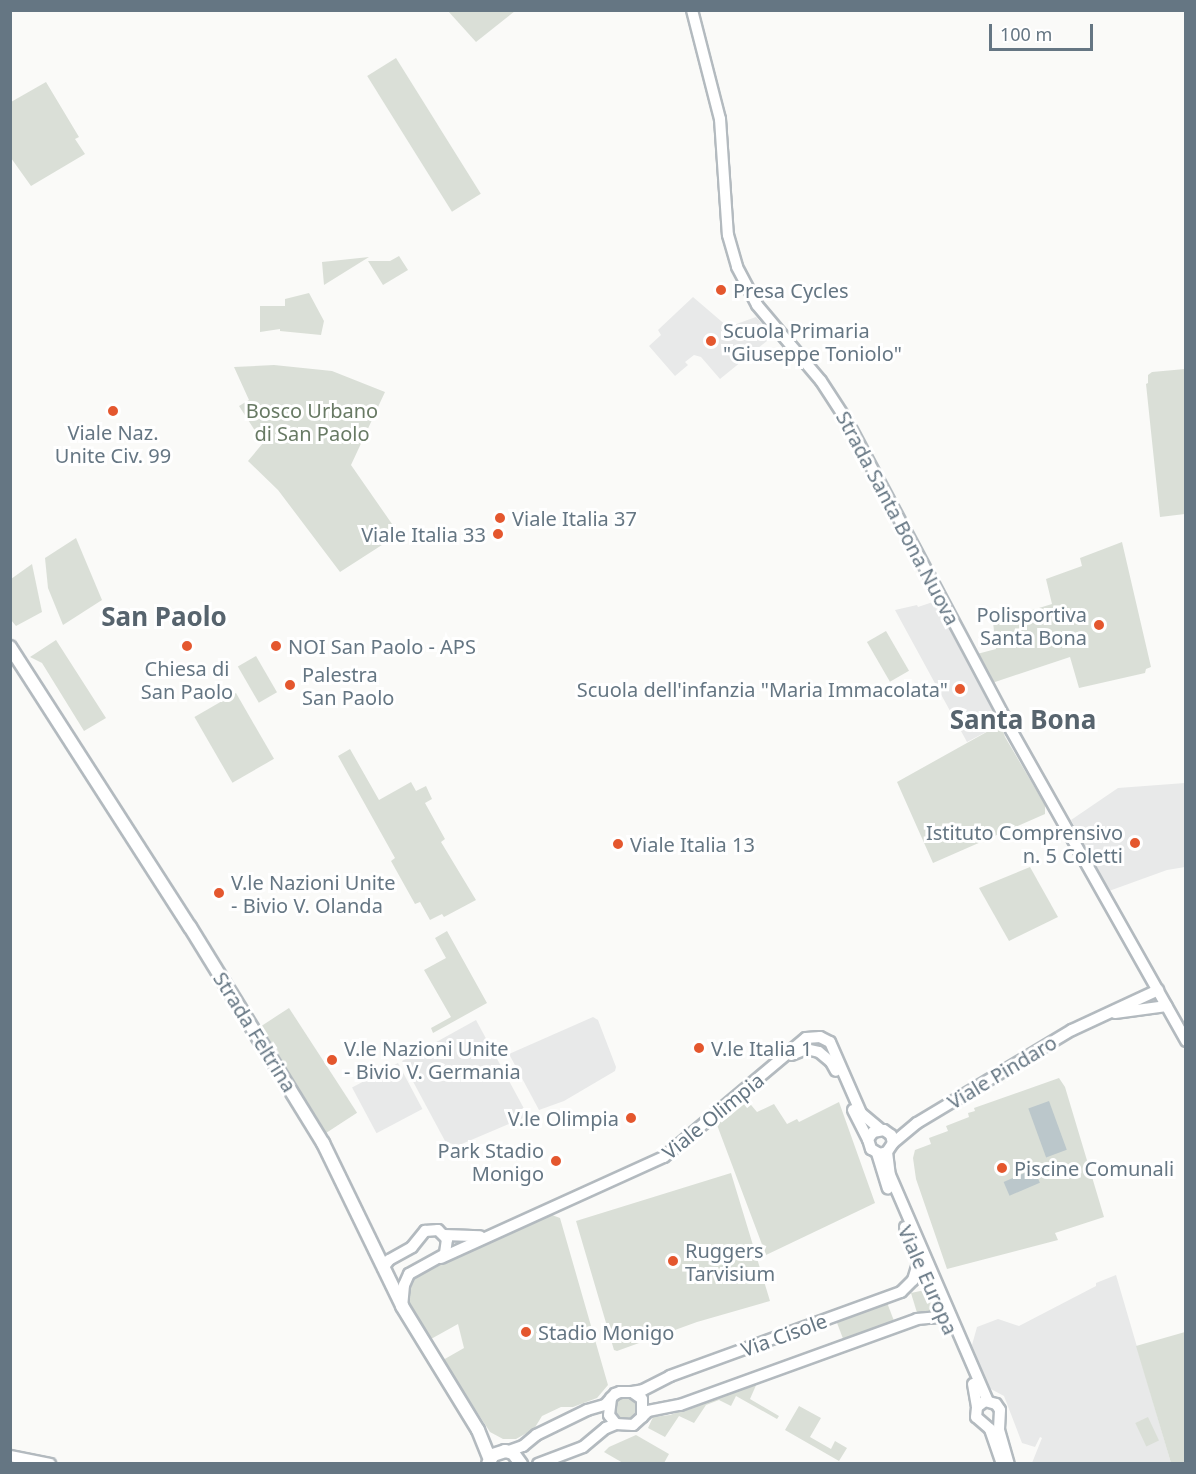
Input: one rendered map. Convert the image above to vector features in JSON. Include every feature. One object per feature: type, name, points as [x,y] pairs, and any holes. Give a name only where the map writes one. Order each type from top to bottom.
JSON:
[{"type":"main road","name":"Strada Feltrina","points":[[10,647],[190,927],[323,1143],[402,1306],[478,1430],[489,1461],[505,1451]]},
{"type":"main road","name":"Strada Feltrina","points":[[478,1430],[505,1451],[517,1456],[521,1464]]},
{"type":"street","name":"Strada Santa Bona Nuova","points":[[692,10],[720,119],[728,235],[740,275],[757,305],[821,381],[847,421],[1011,730],[1148,971],[1185,1041]]},
{"type":"street","points":[[1140,997],[1146,985],[1148,971]]},
{"type":"street","name":"Viale Pindaro","points":[[886,1149],[911,1127],[1094,1019],[1140,997],[1159,992]]},
{"type":"street","name":"Viale Pindaro","points":[[1122,1011],[1159,992]]},
{"type":"street","name":"Viale Pindaro","points":[[1094,1019],[1122,1011],[1167,1006]]},
{"type":"street","name":"Viale Olimpia","points":[[402,1306],[404,1285],[409,1274],[489,1234],[664,1157],[785,1058],[806,1038],[820,1037],[830,1042]]},
{"type":"street","name":"Viale Europa","points":[[830,1042],[861,1113],[884,1131],[890,1174],[988,1401],[998,1407],[999,1430],[1009,1464]]},
{"type":"street","name":"Viale Europa","points":[[785,1058],[806,1049],[821,1053],[831,1062],[871,1149],[886,1149]]},
{"type":"street","name":"Viale Pindaro","points":[[884,1131],[911,1127]]},
{"type":"street","points":[[868,1139],[873,1132],[884,1131]]},
{"type":"street","name":"Viale Europa","points":[[886,1149],[882,1176],[976,1392],[976,1418],[987,1425],[1002,1464]]},
{"type":"street","points":[[383,1268],[389,1260],[408,1250],[422,1233],[430,1229],[444,1235],[447,1250],[437,1259],[421,1255],[417,1241]]},
{"type":"street","name":"Viale Olimpia","points":[[444,1235],[465,1237],[489,1234]]},
{"type":"street","points":[[373,1246],[384,1252],[398,1255]]},
{"type":"street","name":"Via Cisole","points":[[505,1451],[523,1446],[536,1435],[587,1410],[605,1405],[620,1392],[645,1390],[670,1376],[901,1292],[914,1280],[919,1260]]},
{"type":"street","name":"Via Cisole","points":[[538,1464],[583,1447],[606,1428],[616,1424],[633,1425],[648,1412],[688,1402],[917,1319],[939,1317],[946,1320]]},
{"type":"street","points":[[632,1392],[644,1405],[642,1417]]},
{"type":"street","points":[[611,1398],[608,1409],[616,1424]]},
{"type":"street","points":[[977,1407],[988,1401]]},
{"type":"street","points":[[987,1425],[994,1424],[999,1418]]},
{"type":"street","points":[[10,1456],[50,1464]]},
{"type":"shaded area","name":"Scuola Primaria \"Giuseppe Toniolo\"","points":[[693,297],[728,327],[756,317],[773,336],[720,379],[701,357],[694,355],[685,362],[688,365],[675,376],[649,346],[661,335],[658,330]]},
{"type":"shaded area","name":"Scuola dell'infanzia \"Maria Immacolata\"","points":[[936,601],[1001,724],[967,742],[895,610],[917,605],[918,607]]},
{"type":"shaded area","name":"Istituto Comprensivo n. 5 Coletti","points":[[1185,783],[1185,867],[1167,870],[1109,891],[1071,820],[1118,788]]},
{"type":"shaded area","points":[[593,1017],[598,1020],[616,1067],[615,1071],[564,1101],[539,1110],[509,1054]]},
{"type":"shaded area","points":[[476,1020],[528,1116],[457,1146],[445,1141],[402,1061]]},
{"type":"shaded area","points":[[398,1063],[422,1109],[376,1133],[352,1087]]},
{"type":"shaded area","points":[[1049,1101],[1067,1150],[1046,1157],[1028,1109]]},
{"type":"shaded area","points":[[1034,1169],[1040,1183],[1009,1196],[1004,1182]]},
{"type":"shaded area","points":[[1116,1275],[1171,1463],[1032,1463],[1042,1438],[1040,1437],[1035,1447],[1022,1443],[1004,1396],[989,1388],[972,1345],[977,1327],[998,1319],[1019,1326],[1096,1286],[1096,1283]]},
{"type":"green space","points":[[448,11],[515,11],[476,42]]},
{"type":"green space","points":[[396,58],[481,194],[452,212],[367,76]]},
{"type":"green space","points":[[46,82],[79,137],[75,139],[85,154],[31,186],[11,158],[11,102]]},
{"type":"green space","points":[[399,256],[408,270],[383,285],[368,261],[390,261]]},
{"type":"green space","points":[[369,257],[324,285],[322,262]]},
{"type":"green space","points":[[309,293],[324,321],[321,335],[280,331],[280,329],[260,332],[260,306],[285,306],[285,299]]},
{"type":"green space","name":"Bosco Urbano di San Paolo","points":[[274,365],[332,371],[385,392],[351,465],[399,534],[340,572],[278,490],[248,461],[263,443],[239,406],[249,400],[234,367]]},
{"type":"green space","points":[[1185,369],[1185,514],[1160,517],[1146,384],[1148,375],[1152,372]]},
{"type":"green space","points":[[76,538],[102,600],[63,625],[48,588],[45,558]]},
{"type":"green space","points":[[1122,542],[1151,667],[1146,669],[1145,673],[1079,688],[1070,657],[992,683],[977,654],[996,649],[993,622],[1052,604],[1046,579],[1082,566],[1080,558]]},
{"type":"green space","points":[[32,564],[42,612],[16,626],[11,620],[11,579]]},
{"type":"green space","points":[[886,631],[909,671],[890,682],[867,642]]},
{"type":"green space","points":[[56,640],[106,718],[84,731],[42,663],[30,657]]},
{"type":"green space","points":[[256,656],[277,692],[259,703],[238,666]]},
{"type":"green space","points":[[236,693],[274,759],[232,783],[194,717]]},
{"type":"green space","points":[[1001,724],[1005,737],[1045,805],[1045,814],[933,863],[897,782]]},
{"type":"green space","points":[[350,749],[379,800],[411,782],[416,791],[426,786],[432,799],[425,803],[445,839],[441,842],[476,900],[444,917],[442,914],[430,920],[420,902],[415,904],[391,861],[395,858],[338,756]]},
{"type":"green space","points":[[1030,867],[1058,917],[1009,941],[979,888]]},
{"type":"green space","points":[[447,931],[487,1003],[433,1033],[431,1028],[451,1017],[424,970],[446,958],[435,938]]},
{"type":"green space","points":[[289,1008],[357,1113],[326,1133],[258,1028]]},
{"type":"green space","name":"Piscine Comunali","points":[[1059,1078],[1065,1087],[1104,1217],[1055,1233],[1058,1240],[947,1269],[916,1179],[913,1158],[915,1150],[931,1144],[929,1138],[948,1131],[946,1126],[969,1117],[968,1113],[975,1111],[974,1108]]},
{"type":"green space","points":[[746,1099],[757,1112],[774,1104],[787,1124],[797,1119],[799,1122],[839,1102],[875,1203],[766,1255],[717,1125]]},
{"type":"green space","name":"Ruggers Tarvisium","points":[[731,1173],[770,1301],[697,1322],[617,1351],[614,1350],[576,1221]]},
{"type":"green space","name":"Stadio Monigo","points":[[552,1215],[560,1218],[608,1385],[597,1398],[573,1407],[561,1407],[542,1416],[534,1429],[516,1439],[503,1439],[490,1432],[443,1360],[464,1348],[458,1324],[431,1339],[410,1307],[407,1293],[410,1281],[419,1272]]},
{"type":"green space","points":[[925,1290],[937,1313],[918,1316],[911,1293]]},
{"type":"green space","points":[[886,1300],[895,1324],[845,1344],[836,1319]]},
{"type":"green space","points":[[1185,1332],[1185,1463],[1171,1463],[1136,1346]]},
{"type":"green space","points":[[757,1383],[750,1399],[779,1416],[777,1419],[736,1396],[731,1406],[719,1400],[706,1405],[694,1423],[679,1416],[665,1437],[648,1428],[653,1417],[670,1415]]},
{"type":"green space","points":[[626,1396],[631,1397],[637,1403],[637,1413],[631,1419],[626,1420],[621,1419],[615,1413],[614,1408],[615,1403],[621,1397]]},
{"type":"green space","points":[[799,1406],[821,1418],[810,1437],[831,1449],[835,1441],[847,1448],[839,1461],[785,1430]]},
{"type":"green space","points":[[1148,1417],[1159,1441],[1146,1446],[1135,1423]]},
{"type":"green space","points":[[636,1435],[669,1454],[664,1463],[623,1463],[604,1452],[609,1447]]},
{"type":"place","name":"Presa Cycles","points":[[721,290]]},
{"type":"place","name":"Scuola Primaria \"Giuseppe Toniolo\"","points":[[711,341]]},
{"type":"place","name":"Viale Naz. Unite Civ. 99","points":[[113,411]]},
{"type":"place","name":"Viale Italia 37","points":[[500,518]]},
{"type":"place","name":"Viale Italia 33","points":[[498,534]]},
{"type":"place","name":"Polisportiva Santa Bona","points":[[1099,625]]},
{"type":"place","name":"Chiesa di San Paolo","points":[[187,646]]},
{"type":"place","name":"NOI San Paolo - APS","points":[[276,646]]},
{"type":"place","name":"Palestra San Paolo","points":[[290,685]]},
{"type":"place","name":"Scuola dell'infanzia \"Maria Immacolata\"","points":[[960,689]]},
{"type":"place","name":"Istituto Comprensivo n. 5 Coletti","points":[[1135,843]]},
{"type":"place","name":"Viale Italia 13","points":[[618,844]]},
{"type":"place","name":"V.le Nazioni Unite - Bivio V. Olanda","points":[[219,893]]},
{"type":"place","name":"V.le Italia 1","points":[[699,1048]]},
{"type":"place","name":"V.le Nazioni Unite - Bivio V. Germania","points":[[332,1060]]},
{"type":"place","name":"V.le Olimpia","points":[[631,1118]]},
{"type":"place","name":"Park Stadio Monigo","points":[[556,1161]]},
{"type":"place","name":"Piscine Comunali","points":[[1002,1168]]},
{"type":"place","name":"Ruggers Tarvisium","points":[[673,1261]]},
{"type":"place","name":"Stadio Monigo","points":[[526,1332]]},
{"type":"district","name":"San Paolo","points":[[164,617]]},
{"type":"district","name":"Santa Bona","points":[[1023,720]]}]
